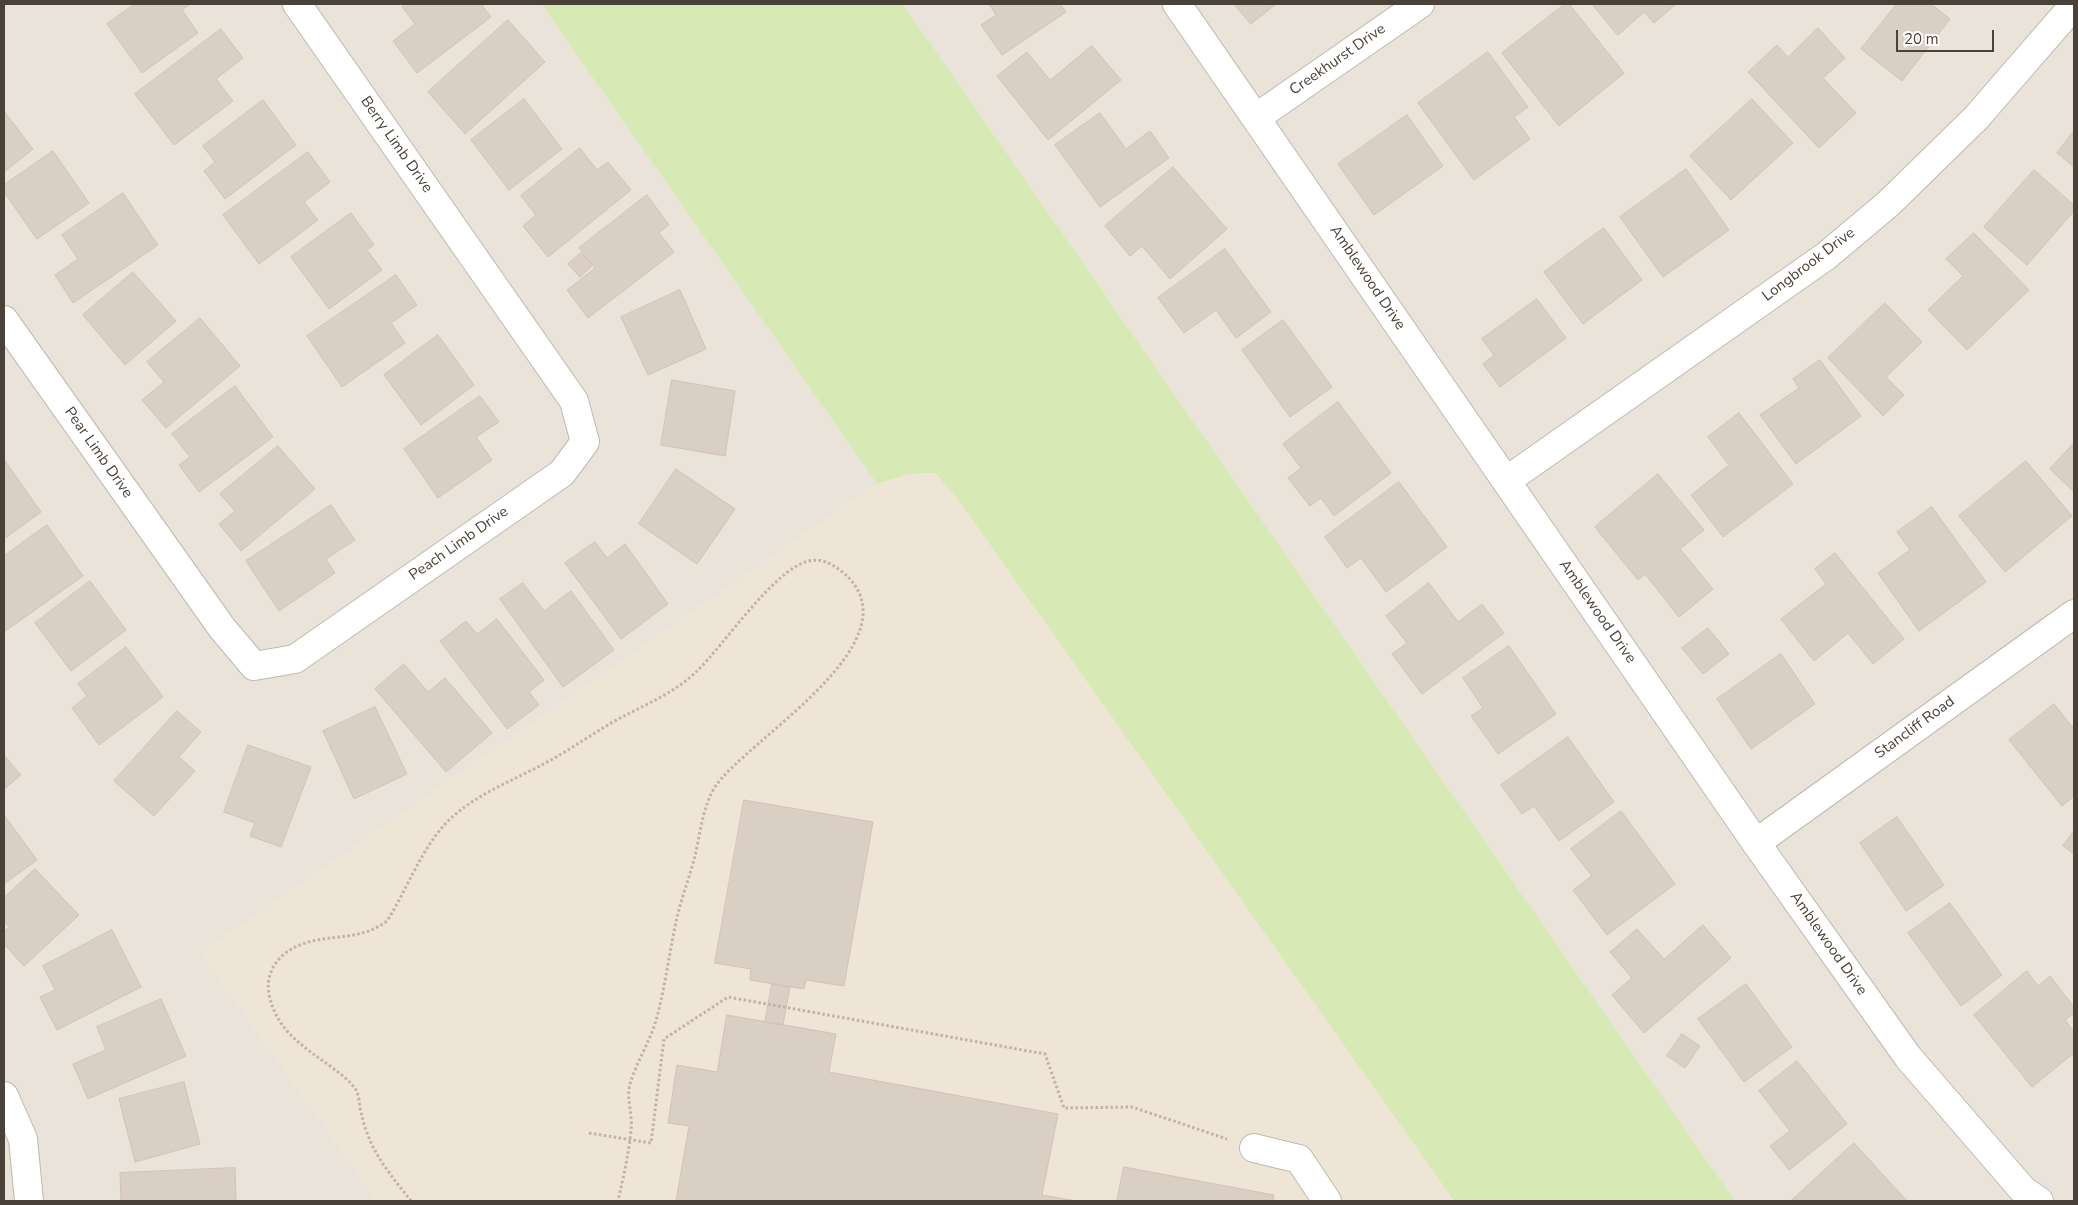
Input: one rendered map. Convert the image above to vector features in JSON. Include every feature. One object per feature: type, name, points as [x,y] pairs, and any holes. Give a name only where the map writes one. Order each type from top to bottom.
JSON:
[{"type":"street","name":"Berry Limb Drive","points":[[298,4],[495,287]]},
{"type":"street","name":"Amblewood Drive","points":[[1177,4],[1257,117],[1756,843],[1908,1057],[2023,1190],[2039,1201]]},
{"type":"street","name":"Creekhurst Drive","points":[[1257,117],[1420,4]]},
{"type":"street","name":"Longbrook Drive","points":[[1506,481],[1826,256],[1888,204],[1976,118],[2074,6]]},
{"type":"street","name":"Peach Limb Drive","points":[[192,585],[222,628],[254,666],[296,659],[562,472],[585,442],[574,401],[495,287]]},
{"type":"street","name":"Pear Limb Drive","points":[[4,320],[192,585]]},
{"type":"street","name":"Stancliff Road","points":[[1756,843],[2074,614]]},
{"type":"street","points":[[4,1096],[23,1139],[29,1201]]},
{"type":"street","points":[[1254,1148],[1299,1159],[1316,1194]]},
{"type":"path","points":[[411,1201],[390,1174],[372,1145],[362,1116],[357,1091],[345,1077],[295,1040],[282,1026],[271,1002],[267,983],[274,964],[287,952],[309,941],[354,936],[375,930],[387,921],[432,839],[450,819],[474,801],[550,760],[691,677],[711,658],[774,585],[792,568],[810,560],[827,562],[842,570],[854,583],[862,604],[862,620],[856,641],[838,670],[716,784],[708,800],[691,872],[678,911],[657,1017],[646,1050],[630,1086],[632,1128],[618,1201]]},
{"type":"path","points":[[589,1133],[651,1143],[664,1039],[728,997],[1045,1054],[1064,1108],[1132,1107],[1254,1148]]},
{"type":"shaded area","points":[[4,4],[541,4],[877,484],[202,953],[378,1201],[4,1201]]},
{"type":"shaded area","points":[[903,4],[2074,4],[2074,1201],[1735,1201]]},
{"type":"shaded area","points":[[935,473],[959,501],[1454,1201],[378,1201],[202,953],[877,484],[910,474]]},
{"type":"green space","points":[[541,4],[903,4],[1735,1201],[1454,1201],[959,501],[935,473],[910,474],[877,484]]},
{"type":"building","points":[[135,4],[190,4],[182,10],[198,33],[142,73],[107,24]]},
{"type":"building","points":[[407,4],[481,4],[491,17],[417,73],[393,41],[415,24],[402,7]]},
{"type":"building","points":[[989,4],[1060,4],[1066,12],[1002,55],[981,25],[996,15]]},
{"type":"building","points":[[1234,4],[1276,4],[1251,24]]},
{"type":"building","points":[[1565,4],[1569,4],[1624,73],[1559,126],[1502,53]]},
{"type":"building","points":[[1592,4],[1676,4],[1654,23],[1644,12],[1618,35]]},
{"type":"building","points":[[1897,4],[1931,4],[1950,19],[1902,81],[1861,49]]},
{"type":"building","points":[[508,20],[545,62],[465,134],[428,92]]},
{"type":"building","points":[[1818,28],[1845,58],[1823,78],[1856,113],[1819,148],[1748,72],[1777,45],[1788,57]]},
{"type":"building","points":[[221,29],[243,58],[216,79],[233,101],[174,145],[135,94]]},
{"type":"building","points":[[1092,46],[1121,80],[1048,140],[997,76],[1027,52],[1050,80]]},
{"type":"building","points":[[1488,52],[1528,107],[1514,117],[1530,139],[1474,180],[1418,103]]},
{"type":"building","points":[[524,99],[562,149],[509,190],[471,140]]},
{"type":"building","points":[[1752,99],[1793,143],[1731,200],[1690,156]]},
{"type":"building","points":[[263,100],[296,145],[225,199],[204,171],[215,162],[203,146]]},
{"type":"building","points":[[4,111],[33,149],[4,172]]},
{"type":"building","points":[[1100,113],[1126,149],[1150,131],[1169,158],[1100,207],[1055,145]]},
{"type":"building","points":[[1407,115],[1443,166],[1374,215],[1338,164]]},
{"type":"building","points":[[2074,131],[2074,167],[2057,153]]},
{"type":"building","points":[[580,148],[597,170],[608,162],[631,190],[548,257],[523,226],[536,215],[521,196]]},
{"type":"building","points":[[53,151],[89,203],[37,239],[4,192],[4,185]]},
{"type":"building","points":[[308,152],[330,182],[304,202],[318,220],[259,264],[223,215]]},
{"type":"building","points":[[1173,167],[1227,229],[1170,279],[1142,246],[1130,256],[1105,226]]},
{"type":"building","points":[[1686,169],[1729,230],[1663,277],[1620,217]]},
{"type":"building","points":[[2034,170],[2074,205],[2074,211],[2027,265],[1984,227]]},
{"type":"building","points":[[123,193],[158,245],[73,303],[55,275],[78,259],[62,235]]},
{"type":"building","points":[[647,195],[669,225],[659,233],[674,252],[588,318],[567,290],[595,268],[579,248]]},
{"type":"building","points":[[351,213],[374,245],[367,250],[382,270],[329,309],[291,257]]},
{"type":"building","points":[[1604,228],[1642,280],[1583,324],[1544,272]]},
{"type":"building","points":[[1974,233],[2029,290],[1967,350],[1928,310],[1963,276],[1946,259]]},
{"type":"building","points":[[1225,249],[1271,312],[1236,338],[1216,310],[1184,333],[1158,298]]},
{"type":"building","points":[[581,253],[593,265],[580,277],[568,264]]},
{"type":"building","points":[[133,272],[176,321],[125,365],[83,315]]},
{"type":"building","points":[[396,275],[417,305],[391,323],[405,343],[342,387],[307,336]]},
{"type":"building","points":[[680,290],[706,349],[648,375],[621,317]]},
{"type":"building","points":[[1537,299],[1566,338],[1500,387],[1483,364],[1494,355],[1482,339]]},
{"type":"building","points":[[1885,303],[1922,342],[1886,377],[1904,395],[1883,416],[1828,358]]},
{"type":"building","points":[[200,318],[240,366],[166,428],[142,400],[164,382],[147,362]]},
{"type":"building","points":[[1283,320],[1332,387],[1290,417],[1242,350]]},
{"type":"building","points":[[438,335],[474,385],[421,425],[384,375]]},
{"type":"building","points":[[1820,360],[1861,416],[1796,464],[1760,415],[1799,388],[1793,379]]},
{"type":"building","points":[[672,380],[735,391],[725,456],[661,445]]},
{"type":"building","points":[[235,386],[273,437],[199,492],[179,465],[190,457],[172,434]]},
{"type":"building","points":[[480,396],[499,422],[476,437],[492,460],[438,498],[404,449]]},
{"type":"building","points":[[1338,402],[1391,473],[1334,516],[1321,498],[1310,506],[1288,478],[1301,468],[1283,444]]},
{"type":"building","points":[[1739,413],[1793,484],[1723,537],[1691,495],[1729,465],[1708,437]]},
{"type":"building","points":[[2074,443],[2074,492],[2050,469]]},
{"type":"building","points":[[278,446],[315,489],[241,551],[219,524],[235,511],[220,494]]},
{"type":"building","points":[[2026,461],[2072,516],[2005,572],[1959,516]]},
{"type":"building","points":[[4,462],[41,512],[4,539]]},
{"type":"building","points":[[676,469],[735,509],[697,564],[639,524]]},
{"type":"building","points":[[1658,474],[1704,530],[1680,549],[1713,589],[1679,617],[1645,574],[1638,580],[1595,527]]},
{"type":"building","points":[[1399,482],[1447,547],[1386,592],[1361,558],[1347,568],[1325,537]]},
{"type":"building","points":[[331,505],[355,540],[326,559],[335,573],[279,611],[246,561]]},
{"type":"building","points":[[1932,507],[1986,582],[1919,631],[1878,573],[1910,550],[1897,532]]},
{"type":"building","points":[[47,525],[83,576],[4,632],[4,556]]},
{"type":"building","points":[[595,542],[607,558],[625,544],[668,604],[621,639],[565,563]]},
{"type":"building","points":[[1835,553],[1904,639],[1873,664],[1848,633],[1814,661],[1781,619],[1826,584],[1815,569]]},
{"type":"building","points":[[90,581],[126,630],[71,671],[35,623]]},
{"type":"building","points":[[523,583],[544,611],[571,591],[614,650],[563,687],[500,599]]},
{"type":"building","points":[[1429,583],[1458,622],[1482,604],[1504,633],[1422,694],[1392,654],[1407,643],[1386,616]]},
{"type":"building","points":[[497,619],[544,680],[529,692],[539,705],[507,729],[440,641],[466,621],[477,634]]},
{"type":"building","points":[[1708,628],[1729,654],[1703,674],[1682,648]]},
{"type":"building","points":[[1509,646],[1556,714],[1498,754],[1471,716],[1483,708],[1463,678]]},
{"type":"building","points":[[126,647],[163,697],[99,745],[72,708],[87,696],[78,684]]},
{"type":"building","points":[[1781,654],[1815,704],[1751,749],[1717,699]]},
{"type":"building","points":[[404,664],[428,692],[445,678],[492,733],[446,772],[375,689]]},
{"type":"building","points":[[2054,704],[2074,729],[2074,796],[2062,806],[2009,740]]},
{"type":"building","points":[[375,707],[407,774],[354,799],[323,731]]},
{"type":"building","points":[[177,711],[201,732],[179,757],[195,771],[154,816],[114,781]]},
{"type":"building","points":[[1568,737],[1614,802],[1559,841],[1534,806],[1522,814],[1501,785]]},
{"type":"building","points":[[248,745],[311,767],[281,847],[250,836],[255,823],[224,812]]},
{"type":"building","points":[[4,755],[21,775],[4,789]]},
{"type":"building","points":[[744,800],[873,822],[844,986],[806,980],[804,989],[750,980],[751,969],[715,963]]},
{"type":"building","points":[[1621,811],[1675,884],[1607,935],[1573,890],[1592,876],[1571,849]]},
{"type":"building","points":[[4,815],[37,860],[4,884]]},
{"type":"building","points":[[1897,817],[1944,885],[1906,911],[1860,843]]},
{"type":"building","points":[[2074,831],[2074,854],[2063,846]]},
{"type":"building","points":[[35,869],[79,915],[24,966],[4,944],[4,932],[9,927],[4,922],[4,898]]},
{"type":"building","points":[[1950,903],[2002,975],[1961,1006],[1908,933]]},
{"type":"building","points":[[1703,925],[1731,958],[1644,1033],[1612,995],[1632,978],[1610,952],[1637,929],[1664,959]]},
{"type":"building","points":[[112,930],[141,987],[57,1030],[40,997],[55,990],[43,966]]},
{"type":"building","points":[[2027,971],[2038,986],[2050,976],[2074,1007],[2074,1013],[2065,1020],[2074,1032],[2074,1053],[2032,1087],[1974,1015]]},
{"type":"building","points":[[772,984],[790,987],[783,1025],[765,1022]]},
{"type":"building","points":[[1746,984],[1792,1047],[1744,1082],[1698,1019]]},
{"type":"building","points":[[161,999],[186,1056],[88,1099],[73,1064],[106,1050],[97,1027]]},
{"type":"building","points":[[727,1015],[836,1034],[829,1072],[1058,1114],[1042,1195],[1077,1201],[676,1201],[689,1126],[668,1123],[677,1065],[717,1072]]},
{"type":"building","points":[[1682,1034],[1700,1046],[1685,1068],[1667,1056]]},
{"type":"building","points":[[1797,1061],[1847,1124],[1789,1170],[1770,1146],[1790,1131],[1759,1091]]},
{"type":"building","points":[[184,1082],[200,1144],[135,1162],[119,1099]]},
{"type":"building","points":[[1854,1143],[1907,1201],[1791,1201]]},
{"type":"building","points":[[1124,1167],[1274,1195],[1273,1201],[1117,1201]]},
{"type":"building","points":[[235,1168],[236,1201],[121,1201],[120,1173]]}]
